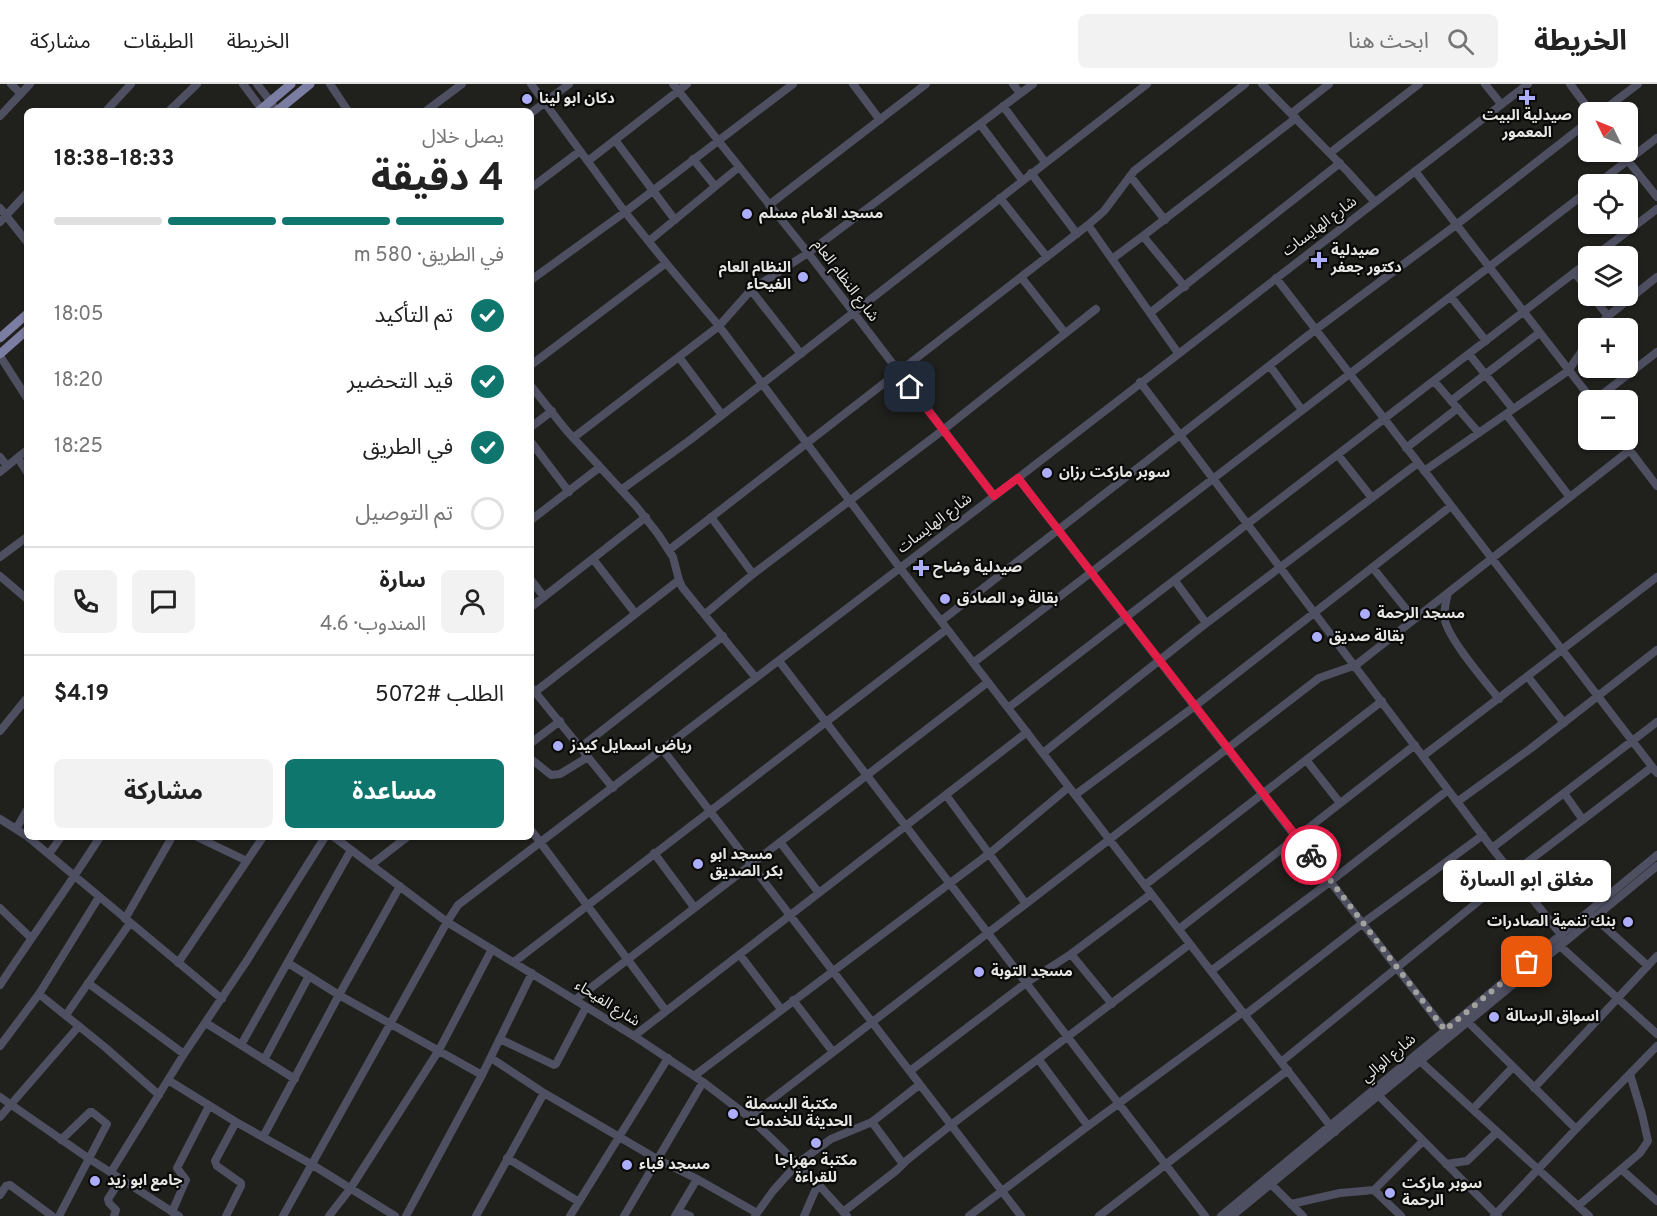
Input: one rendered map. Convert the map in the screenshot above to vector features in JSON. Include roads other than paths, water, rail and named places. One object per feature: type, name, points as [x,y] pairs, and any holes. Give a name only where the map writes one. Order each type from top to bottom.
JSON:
[{"type":"main road","points":[[264,108],[291,84]]},
{"type":"main road","points":[[280,108],[310,84]]},
{"type":"main road","points":[[0,338],[24,317]]},
{"type":"main road","points":[[0,355],[24,333]]},
{"type":"street","points":[[11,84],[21,94]]},
{"type":"street","points":[[0,116],[30,84]]},
{"type":"street","points":[[110,108],[131,84]]},
{"type":"street","points":[[172,108],[197,84]]},
{"type":"street","points":[[243,84],[260,108]]},
{"type":"street","points":[[257,84],[274,108]]},
{"type":"street","points":[[330,84],[346,108]]},
{"type":"street","points":[[430,108],[462,84]]},
{"type":"street","points":[[531,84],[625,212],[763,382],[900,568],[1333,1129]]},
{"type":"street","points":[[534,111],[569,84]]},
{"type":"street","points":[[588,161],[675,87],[687,84]]},
{"type":"street","points":[[534,278],[625,212],[793,84]]},
{"type":"street","points":[[853,84],[880,120]]},
{"type":"street","points":[[769,205],[926,84]]},
{"type":"street","points":[[1013,84],[1020,93]]},
{"type":"street","points":[[573,438],[719,326],[751,290],[808,253],[1033,84]]},
{"type":"street","points":[[621,490],[722,415],[1147,84]]},
{"type":"street","points":[[669,550],[1077,234],[1109,205],[1130,176],[1245,84]]},
{"type":"street","points":[[1262,84],[1375,202]]},
{"type":"street","points":[[1112,259],[1165,220],[1294,116],[1329,84]]},
{"type":"street","points":[[1330,153],[1419,84]]},
{"type":"street","points":[[1485,84],[1501,104]]},
{"type":"street","name":"شارع الهايسات","points":[[283,1216],[452,913],[463,901],[779,662],[1528,84]]},
{"type":"street","points":[[1570,84],[1584,102]]},
{"type":"street","points":[[1614,102],[1638,84]]},
{"type":"street","name":"شارع النظام العام","points":[[675,87],[808,253],[994,496]]},
{"type":"street","points":[[1003,106],[1045,162]]},
{"type":"street","points":[[980,124],[1022,180]]},
{"type":"street","points":[[514,962],[825,722],[1059,530],[1315,330],[1456,225],[1578,130]]},
{"type":"street","points":[[1638,153],[1657,138]]},
{"type":"street","points":[[615,140],[675,220]]},
{"type":"street","points":[[534,186],[580,151]]},
{"type":"street","points":[[693,159],[715,186]]},
{"type":"street","points":[[1610,174],[1627,162]]},
{"type":"street","points":[[1629,162],[1657,197]]},
{"type":"street","points":[[1150,313],[1340,163]]},
{"type":"street","points":[[649,242],[739,167]]},
{"type":"street","points":[[1415,171],[1584,390]]},
{"type":"street","points":[[1031,173],[1077,234]]},
{"type":"street","points":[[1130,176],[1165,220]]},
{"type":"street","points":[[3,219],[24,196]]},
{"type":"street","points":[[1000,198],[1047,257]]},
{"type":"street","points":[[973,663],[1578,199]]},
{"type":"street","points":[[0,208],[3,219],[24,239]]},
{"type":"street","points":[[1608,246],[1657,208]]},
{"type":"street","points":[[1088,225],[1178,353]]},
{"type":"street","points":[[1143,236],[1185,286]]},
{"type":"street","points":[[534,363],[666,263]]},
{"type":"street","points":[[1008,708],[1578,270]]},
{"type":"street","points":[[1575,273],[1578,277]]},
{"type":"street","points":[[1021,277],[1065,333]]},
{"type":"street","points":[[1276,278],[1655,770],[1583,820],[1512,874],[1281,1062]]},
{"type":"street","points":[[1600,306],[1608,316],[1657,278]]},
{"type":"street","points":[[751,290],[801,354]]},
{"type":"street","points":[[1451,297],[1486,341]]},
{"type":"street","points":[[705,614],[753,574],[943,430],[1096,309]]},
{"type":"street","points":[[1451,401],[1539,333]]},
{"type":"street","points":[[1606,390],[1657,352]]},
{"type":"street","points":[[1469,354],[1486,374],[1569,496]]},
{"type":"street","points":[[0,355],[24,393]]},
{"type":"street","points":[[1424,471],[1568,371],[1578,356]]},
{"type":"street","points":[[679,357],[722,415]]},
{"type":"street","points":[[1270,366],[1302,410]]},
{"type":"street","points":[[1434,381],[1479,433]]},
{"type":"street","points":[[1140,382],[1356,665],[1562,941],[1657,1034]]},
{"type":"street","points":[[534,390],[573,438],[646,517],[673,557],[679,580],[687,594],[756,678]]},
{"type":"street","points":[[1406,448],[1458,408]]},
{"type":"street","points":[[534,425],[552,411]]},
{"type":"street","points":[[534,446],[569,492]]},
{"type":"street","points":[[749,1118],[1318,678],[1356,665],[1630,450],[1657,486]]},
{"type":"street","points":[[0,472],[24,453]]},
{"type":"street","points":[[1338,455],[1372,498]]},
{"type":"street","points":[[0,457],[7,466]]},
{"type":"street","points":[[18,458],[24,467]]},
{"type":"street","points":[[1043,753],[1206,623],[1418,463]]},
{"type":"street","points":[[534,518],[600,467]]},
{"type":"street","points":[[1018,478],[1445,1030]]},
{"type":"street","points":[[1075,795],[1195,706],[1451,506]]},
{"type":"street","points":[[711,516],[753,574]]},
{"type":"street","points":[[534,605],[646,517]]},
{"type":"street","points":[[0,557],[24,539]]},
{"type":"street","points":[[593,559],[635,613]]},
{"type":"street","points":[[1372,568],[1414,619]]},
{"type":"street","points":[[0,576],[24,596]]},
{"type":"street","points":[[1423,756],[1657,577]]},
{"type":"street","points":[[534,688],[679,580]]},
{"type":"street","points":[[1174,580],[1206,623]]},
{"type":"street","points":[[534,584],[544,597]]},
{"type":"street","points":[[1448,593],[1446,623],[1456,641],[1499,699]]},
{"type":"street","points":[[581,747],[723,636]]},
{"type":"street","points":[[1457,802],[1564,723],[1657,650]]},
{"type":"street","points":[[779,662],[1205,1216]]},
{"type":"street","points":[[1528,677],[1564,723]]},
{"type":"street","points":[[575,1000],[694,906],[988,682]]},
{"type":"street","points":[[534,690],[613,788]]},
{"type":"street","points":[[1145,885],[1382,701]]},
{"type":"street","points":[[0,731],[24,702]]},
{"type":"street","points":[[534,740],[560,721]]},
{"type":"street","points":[[1492,848],[1657,722]]},
{"type":"street","points":[[634,1036],[1027,732]]},
{"type":"street","points":[[1179,929],[1415,745]]},
{"type":"street","points":[[663,750],[1021,1216]]},
{"type":"street","points":[[534,761],[551,775],[560,774],[588,757]]},
{"type":"street","points":[[1307,761],[1340,803]]},
{"type":"street","points":[[694,1076],[990,854],[1069,787]]},
{"type":"street","points":[[1211,971],[1331,882],[1448,790]]},
{"type":"street","points":[[1564,794],[1583,820]]},
{"type":"street","points":[[946,795],[1026,904]]},
{"type":"street","points":[[16,829],[24,815]]},
{"type":"street","points":[[0,819],[24,835]]},
{"type":"street","points":[[534,834],[666,1011]]},
{"type":"street","points":[[969,1216],[1483,835]]},
{"type":"street","points":[[31,840],[222,999]]},
{"type":"street","points":[[49,854],[59,840]]},
{"type":"street","points":[[0,985],[98,840]]},
{"type":"street","points":[[66,1015],[127,921],[169,840]]},
{"type":"street","points":[[203,840],[247,861]]},
{"type":"street","points":[[178,963],[261,840]]},
{"type":"street","points":[[111,1172],[184,1054],[222,999],[323,840]]},
{"type":"street","name":"شارع الفيحاء","points":[[338,840],[447,922],[634,1036],[703,1082],[749,1118],[798,1163],[845,1214]]},
{"type":"street","points":[[371,865],[403,840]]},
{"type":"street","points":[[780,842],[819,893]]},
{"type":"street","points":[[241,1046],[351,850]]},
{"type":"street","points":[[654,853],[694,906]]},
{"type":"street","name":"شارع الوالي","points":[[1221,1216],[1379,1096],[1562,941],[1657,855]]},
{"type":"street","name":"شارع الوالي","points":[[1232,1216],[1445,1030],[1657,866]]},
{"type":"street","points":[[263,1137],[400,886]]},
{"type":"street","points":[[910,1071],[1026,983],[1071,954],[1151,894]]},
{"type":"street","points":[[0,1046],[39,993],[99,897]]},
{"type":"street","points":[[0,908],[31,938]]},
{"type":"street","points":[[1594,917],[1648,966]]},
{"type":"street","points":[[845,1214],[951,1125],[1190,944]]},
{"type":"street","points":[[329,1216],[350,1189],[439,1050],[492,949]]},
{"type":"street","points":[[1071,954],[1112,1004]]},
{"type":"street","points":[[740,955],[781,1009]]},
{"type":"street","points":[[1534,1088],[1657,956]]},
{"type":"street","points":[[288,963],[339,995],[482,1075]]},
{"type":"street","points":[[406,1216],[482,1075],[532,973]]},
{"type":"street","points":[[264,1060],[309,976]]},
{"type":"street","points":[[88,983],[184,1054]]},
{"type":"street","points":[[39,993],[159,1095]]},
{"type":"street","points":[[793,1000],[833,1052]]},
{"type":"street","points":[[500,1039],[554,1065],[586,1007]]},
{"type":"street","points":[[1468,1022],[1576,1129]]},
{"type":"street","points":[[206,1023],[294,1079]]},
{"type":"street","points":[[0,1118],[79,1026]]},
{"type":"street","points":[[1379,1096],[1496,1215],[1657,1046]]},
{"type":"street","points":[[490,1058],[544,1093],[756,1214],[798,1163],[831,1138],[872,1122],[920,1085]]},
{"type":"street","points":[[570,1216],[668,1058]]},
{"type":"street","points":[[1039,1060],[1088,1126]]},
{"type":"street","points":[[1420,1061],[1589,1216]]},
{"type":"street","points":[[1473,1109],[1513,1068]]},
{"type":"street","points":[[1099,1216],[1288,1070]]},
{"type":"street","points":[[1578,1206],[1640,1153],[1648,1141],[1630,1074]]},
{"type":"street","points":[[168,1080],[394,1216]]},
{"type":"street","points":[[624,1216],[703,1082]]},
{"type":"street","points":[[476,1216],[544,1093]]},
{"type":"street","points":[[0,1097],[61,1140],[175,1214],[186,1180],[177,1168],[209,1106]]},
{"type":"street","points":[[59,1216],[107,1124],[89,1112],[61,1140]]},
{"type":"street","points":[[226,1216],[241,1183],[217,1166],[215,1161],[236,1122]]},
{"type":"street","points":[[872,1122],[903,1164]]},
{"type":"street","points":[[1446,1164],[1467,1161],[1497,1132]]},
{"type":"street","points":[[1292,1204],[1340,1193],[1374,1190],[1423,1141]]},
{"type":"street","points":[[507,1158],[579,1202]]},
{"type":"street","points":[[1621,1169],[1657,1201]]},
{"type":"street","points":[[114,1216],[116,1210],[108,1199],[121,1179]]},
{"type":"street","points":[[690,1216],[677,1213],[697,1179]]},
{"type":"street","points":[[804,1216],[818,1184]]},
{"type":"street","points":[[1271,1184],[1303,1216]]},
{"type":"street","points":[[0,1193],[10,1185],[52,1216]]},
{"type":"street","points":[[1374,1190],[1401,1216]]},
{"type":"place","name":"صيدلية البيت المعمور","points":[[1527,98]]},
{"type":"place","name":"دكان ابو لينا","points":[[527,99]]},
{"type":"place","name":"مسجد الامام مسلم","points":[[747,214]]},
{"type":"place","name":"صيدلية دكتور جعفر","points":[[1319,260]]},
{"type":"place","name":"النظام العام الفيحاء","points":[[803,277]]},
{"type":"place","name":"سوبر ماركت رزان","points":[[1047,473]]},
{"type":"place","name":"صيدلية وضاح","points":[[921,568]]},
{"type":"place","name":"بقالة ود الصادق","points":[[945,599]]},
{"type":"place","name":"مسجد الرحمة","points":[[1365,614]]},
{"type":"place","name":"بقالة صديق","points":[[1317,637]]},
{"type":"place","name":"رياض اسمايل كيدز","points":[[558,746]]},
{"type":"place","name":"مسجد ابو بكر الصديق","points":[[698,864]]},
{"type":"place","name":"بنك تنمية الصادرات","points":[[1628,922]]},
{"type":"place","name":"مغلق ابو السارة","points":[[1527,962]]},
{"type":"place","name":"مسجد التوبة","points":[[979,972]]},
{"type":"place","name":"اسواق الرسالة","points":[[1494,1017]]},
{"type":"place","name":"مكتبة البسملة الحديثة للخدمات","points":[[733,1114]]},
{"type":"place","name":"مكتبة مهراجا للقراءة","points":[[816,1143]]},
{"type":"place","name":"مسجد قباء","points":[[627,1165]]},
{"type":"place","name":"جامع ابو زيد","points":[[95,1181]]},
{"type":"place","name":"سوبر ماركت الرحمة","points":[[1390,1193]]}]
